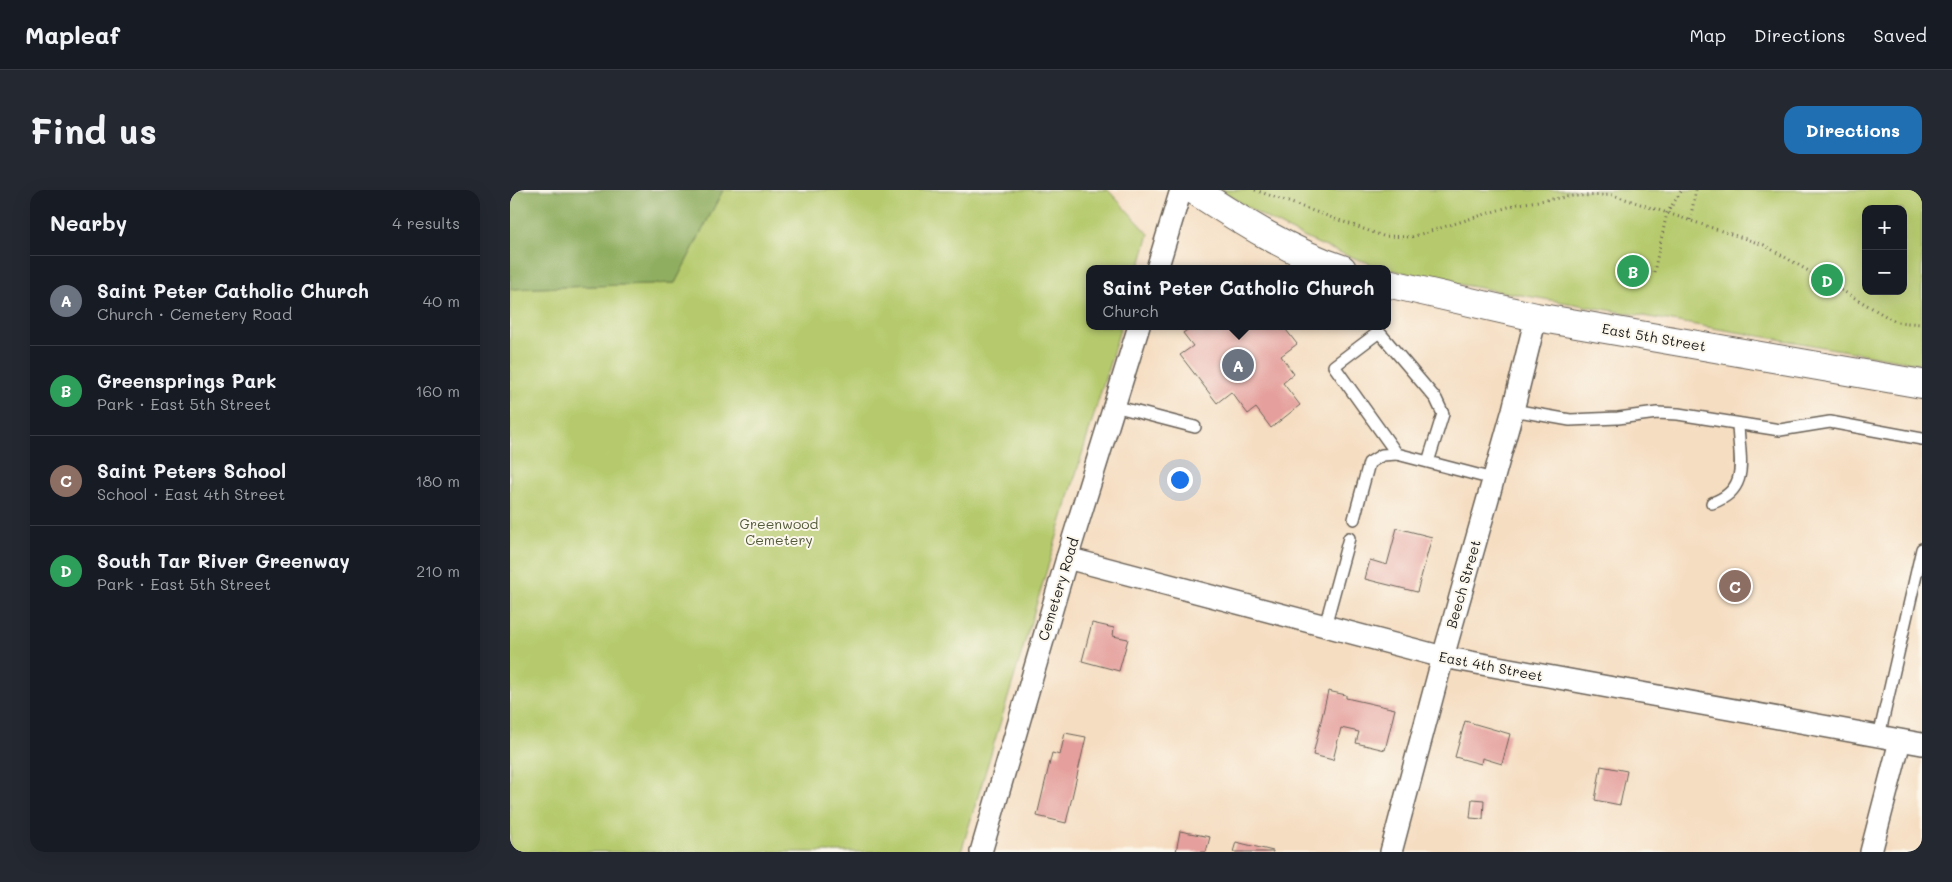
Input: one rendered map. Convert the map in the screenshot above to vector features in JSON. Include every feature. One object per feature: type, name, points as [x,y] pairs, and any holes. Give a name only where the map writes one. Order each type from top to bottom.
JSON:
[{"type":"main road","points":[[1194,190],[1239,220],[1333,265]]},
{"type":"main road","name":"East 5th Street","points":[[1391,284],[1536,317],[1922,384]]},
{"type":"street","points":[[1158,265],[1182,190]]},
{"type":"street","name":"Beech Street","points":[[1391,852],[1443,657],[1513,410],[1536,317]]},
{"type":"street","name":"Cemetery Road","points":[[981,852],[1067,558],[1138,330]]},
{"type":"street","name":"East 4th Street","points":[[1067,558],[1443,657],[1922,744]]},
{"type":"street","points":[[1871,852],[1900,741]]},
{"type":"lane","points":[[1397,454],[1334,366],[1380,332],[1436,399],[1443,414],[1428,462]]},
{"type":"lane","points":[[1114,406],[1195,427]]},
{"type":"lane","points":[[1513,410],[1570,420],[1618,418],[1658,413],[1678,414],[1780,430],[1830,422],[1922,439]]},
{"type":"lane","points":[[1712,503],[1725,498],[1737,486],[1739,477],[1738,424]]},
{"type":"lane","points":[[1354,519],[1369,463],[1382,455],[1397,454],[1493,479]]},
{"type":"lane","points":[[1325,626],[1349,538]]},
{"type":"lane","points":[[1878,736],[1922,549]]},
{"type":"path","points":[[1255,190],[1383,236],[1411,237],[1518,204],[1573,196],[1613,195],[1764,245],[1896,322],[1922,324]]},
{"type":"path","points":[[1654,272],[1667,213],[1682,190]]},
{"type":"path","points":[[1690,220],[1696,190]]},
{"type":"green space","points":[[510,190],[723,190],[675,283],[510,289]]},
{"type":"green space","name":"Greenwood Cemetery","points":[[723,190],[1108,190],[1149,234],[1140,265],[1086,265],[1086,330],[1120,330],[961,852],[510,852],[510,289],[675,283]]},
{"type":"green space","points":[[1221,190],[1922,190],[1922,364],[1434,280],[1391,270],[1391,265],[1374,265],[1328,248],[1291,231]]},
{"type":"building","points":[[1187,330],[1286,330],[1297,344],[1281,356],[1294,374],[1283,383],[1300,405],[1271,428],[1256,408],[1248,414],[1231,392],[1217,403],[1180,355],[1193,346],[1183,333]]},
{"type":"building","points":[[1397,528],[1432,537],[1417,592],[1365,579],[1370,560],[1387,565]]},
{"type":"building","points":[[1092,623],[1114,628],[1113,636],[1128,639],[1119,671],[1082,661]]},
{"type":"building","points":[[1328,691],[1346,695],[1346,698],[1395,709],[1385,750],[1356,743],[1359,732],[1341,728],[1333,760],[1313,755]]},
{"type":"building","points":[[1465,721],[1510,734],[1502,764],[1482,758],[1481,764],[1455,757]]},
{"type":"building","points":[[1065,733],[1086,737],[1066,823],[1037,816],[1052,753],[1060,755]]},
{"type":"building","points":[[1601,766],[1627,771],[1620,805],[1595,800]]},
{"type":"building","points":[[1472,799],[1484,800],[1483,819],[1470,818]]},
{"type":"building","points":[[1180,831],[1210,837],[1206,852],[1176,852]]},
{"type":"building","points":[[1236,842],[1273,851],[1273,852],[1233,852]]},
{"type":"place","name":"Greensprings Park","points":[[1633,271]]},
{"type":"place","name":"South Tar River Greenway","points":[[1827,280]]},
{"type":"place","name":"Saint Peter Catholic Church","points":[[1238,365]]},
{"type":"place","name":"Saint Peters School","points":[[1735,586]]}]
